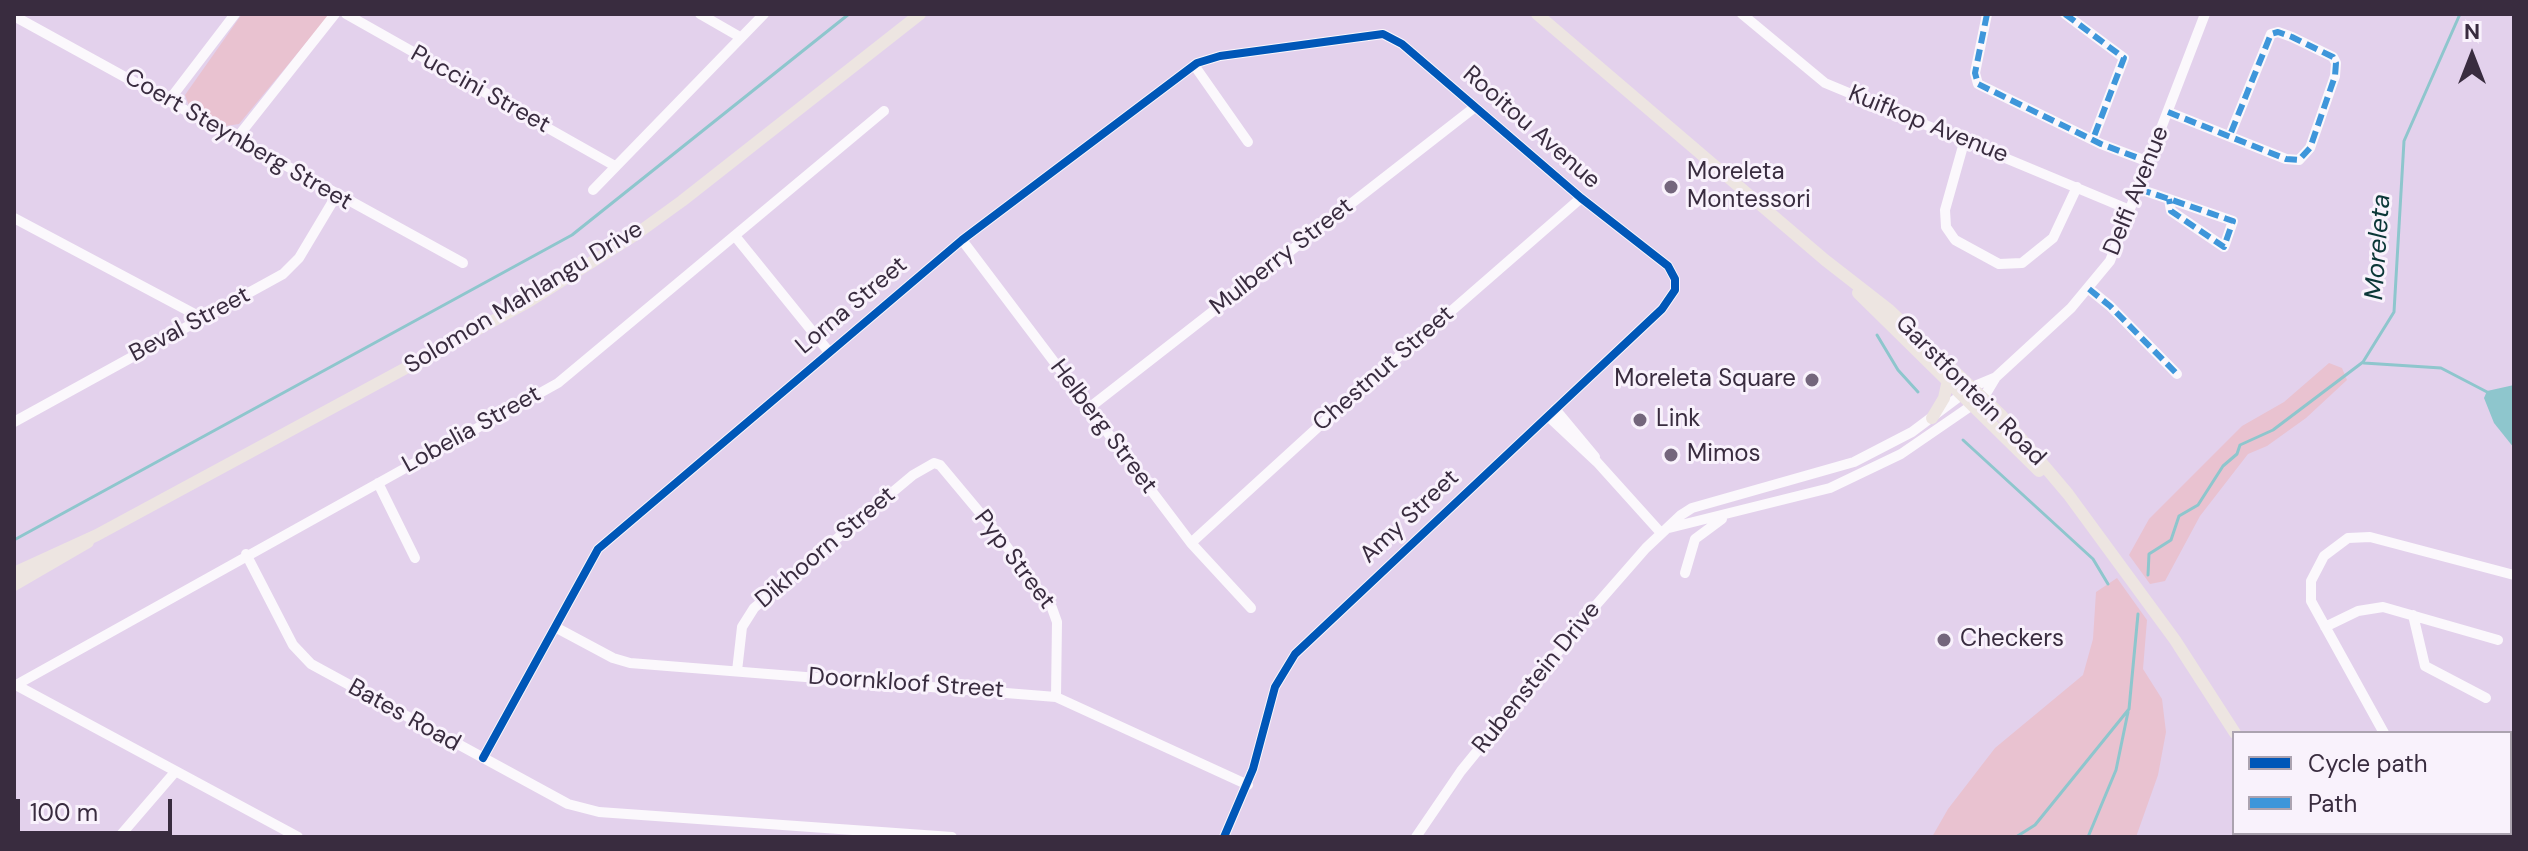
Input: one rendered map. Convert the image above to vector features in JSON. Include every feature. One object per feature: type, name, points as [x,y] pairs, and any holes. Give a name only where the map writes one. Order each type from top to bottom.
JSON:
[{"type":"main road","name":"Solomon Mahlangu Drive","points":[[14,573],[97,535],[515,309],[600,257],[682,201],[920,14]]},
{"type":"main road","name":"Garstfontein Road","points":[[1537,14],[1825,260],[1888,309],[1979,401],[2100,538],[2175,640],[2234,731]]},
{"type":"main road","name":"Garstfontein Road","points":[[1825,260],[1948,380],[1968,391]]},
{"type":"main road","points":[[1932,418],[1944,398],[1948,380]]},
{"type":"main road","name":"Solomon Mahlangu Drive","points":[[14,585],[76,551],[97,535]]},
{"type":"street","points":[[170,99],[235,14]]},
{"type":"street","points":[[236,139],[335,14]]},
{"type":"street","name":"Puccini Street","points":[[346,14],[615,166]]},
{"type":"street","points":[[700,14],[740,37]]},
{"type":"street","points":[[593,190],[764,14]]},
{"type":"street","name":"Kuifkop Avenue","points":[[1742,14],[1825,83],[2130,210]]},
{"type":"street","points":[[1987,14],[1975,73],[1978,84],[2149,162]]},
{"type":"street","points":[[2065,14],[2124,58],[2093,139]]},
{"type":"street","name":"Delfi Avenue","points":[[1979,401],[1996,377],[2089,289],[2110,261],[2205,14]]},
{"type":"street","name":"Coert Steynberg Street","points":[[14,16],[170,99],[336,196],[463,263]]},
{"type":"street","points":[[2168,112],[2294,161],[2304,157],[2335,76],[2333,57],[2292,37],[2278,32],[2271,34],[2230,135]]},
{"type":"street","name":"Rooitou Avenue","points":[[1363,36],[1383,34],[1393,38],[1581,198],[1668,266]]},
{"type":"street","name":"Lorna Street","points":[[483,758],[590,560],[609,537],[962,240],[1194,65],[1220,56],[1363,36]]},
{"type":"street","points":[[1194,65],[1248,142]]},
{"type":"street","name":"Mulberry Street","points":[[1089,408],[1475,107]]},
{"type":"street","name":"Lobelia Street","points":[[15,684],[568,376],[884,111]]},
{"type":"street","points":[[1965,139],[1945,210],[1946,227],[1955,240],[1999,264],[2022,263],[2053,238],[2077,187]]},
{"type":"street","points":[[2139,189],[2169,199],[2233,221],[2224,247],[2171,211],[2169,199]]},
{"type":"street","name":"Beval Street","points":[[14,422],[290,269],[336,196]]},
{"type":"street","name":"Chestnut Street","points":[[1191,543],[1317,428],[1581,198]]},
{"type":"street","points":[[14,218],[202,318]]},
{"type":"street","points":[[735,236],[829,352]]},
{"type":"street","name":"Helberg Street","points":[[962,240],[1191,543],[1251,608]]},
{"type":"street","name":"Amy Street","points":[[1224,837],[1248,785],[1275,687],[1295,654],[1671,299],[1676,285],[1668,266]]},
{"type":"street","points":[[2089,289],[2177,374]]},
{"type":"street","name":"Delfi Avenue","points":[[1968,391],[1996,377]]},
{"type":"street","name":"Rubenstein Drive","points":[[1416,837],[1461,771],[1597,604],[1665,531],[1692,508],[1854,462],[1932,418],[1968,391]]},
{"type":"street","points":[[1552,412],[1665,531],[1830,488],[1901,454],[1979,401]]},
{"type":"street","name":"Pyp Street","points":[[913,475],[928,464],[940,465],[1052,608],[1057,622],[1056,697]]},
{"type":"street","name":"Dikhoorn Street","points":[[737,671],[742,627],[754,608],[913,475]]},
{"type":"street","points":[[378,483],[415,558]]},
{"type":"street","points":[[1685,573],[1699,534],[1734,513]]},
{"type":"street","points":[[2383,731],[2311,601],[2311,581],[2324,556],[2348,538],[2379,539],[2514,575]]},
{"type":"street","name":"Bates Road","points":[[246,554],[301,656],[404,718],[583,810],[784,831],[952,837]]},
{"type":"street","points":[[2325,627],[2371,607],[2413,615],[2498,640]]},
{"type":"street","points":[[2413,615],[2425,666],[2486,698]]},
{"type":"street","points":[[2417,642],[2433,621]]},
{"type":"street","name":"Doornkloof Street","points":[[555,627],[613,658],[630,663],[1056,697],[1248,785]]},
{"type":"street","points":[[15,684],[298,837]]},
{"type":"street","points":[[119,837],[175,772]]},
{"type":"shaded area","points":[[242,14],[330,14],[239,124],[226,126],[189,106],[185,95]]},
{"type":"shaded area","points":[[2329,363],[2342,368],[2347,380],[2306,418],[2267,446],[2248,454],[2200,516],[2165,581],[2150,584],[2129,555],[2149,519],[2242,426],[2284,402]]},
{"type":"shaded area","points":[[2514,385],[2514,448],[2494,423],[2484,398],[2487,391]]},
{"type":"shaded area","points":[[2117,578],[2147,620],[2143,669],[2162,699],[2166,732],[2158,775],[2136,837],[1932,837],[1948,809],[1995,748],[2083,675],[2093,639],[2096,592]]},
{"type":"waterway","points":[[14,540],[572,235],[849,14]]},
{"type":"waterway","name":"Moreleta","points":[[2148,575],[2149,554],[2171,540],[2179,516],[2198,505],[2223,466],[2237,454],[2240,445],[2273,430],[2363,362],[2394,312],[2404,141],[2460,14]]},
{"type":"waterway","points":[[1877,335],[1898,370],[1918,392]]},
{"type":"waterway","points":[[2364,363],[2441,368],[2489,393]]},
{"type":"waterway","points":[[1963,440],[2093,559],[2108,584]]},
{"type":"waterway","name":"Moreleta","points":[[2016,837],[2035,825],[2129,709],[2138,614]]},
{"type":"waterway","points":[[2088,837],[2116,770],[2128,712]]},
{"type":"marked path","points":[[1987,14],[1975,73],[1978,84],[2101,144],[2149,162]]},
{"type":"marked path","points":[[2065,14],[2124,58],[2093,139]]},
{"type":"marked path","points":[[2168,112],[2286,159],[2299,160],[2310,148],[2335,76],[2333,57],[2292,37],[2278,32],[2271,34],[2230,135]]},
{"type":"marked path","points":[[2139,189],[2169,199],[2233,221],[2224,247],[2171,211],[2169,199]]},
{"type":"marked path","points":[[2089,289],[2177,374]]},
{"type":"cycle path","points":[[483,758],[598,549],[962,240],[1197,63],[1220,56],[1383,34],[1402,44],[1581,198],[1668,266],[1675,279],[1675,290],[1662,309],[1295,654],[1275,687],[1253,769],[1224,837]]},
{"type":"place","name":"Moreleta Montessori","points":[[1671,187]]},
{"type":"place","name":"Moreleta Square","points":[[1812,380]]},
{"type":"place","name":"Link","points":[[1640,420]]},
{"type":"place","name":"Mimos","points":[[1671,455]]},
{"type":"place","name":"Checkers","points":[[1944,640]]}]
